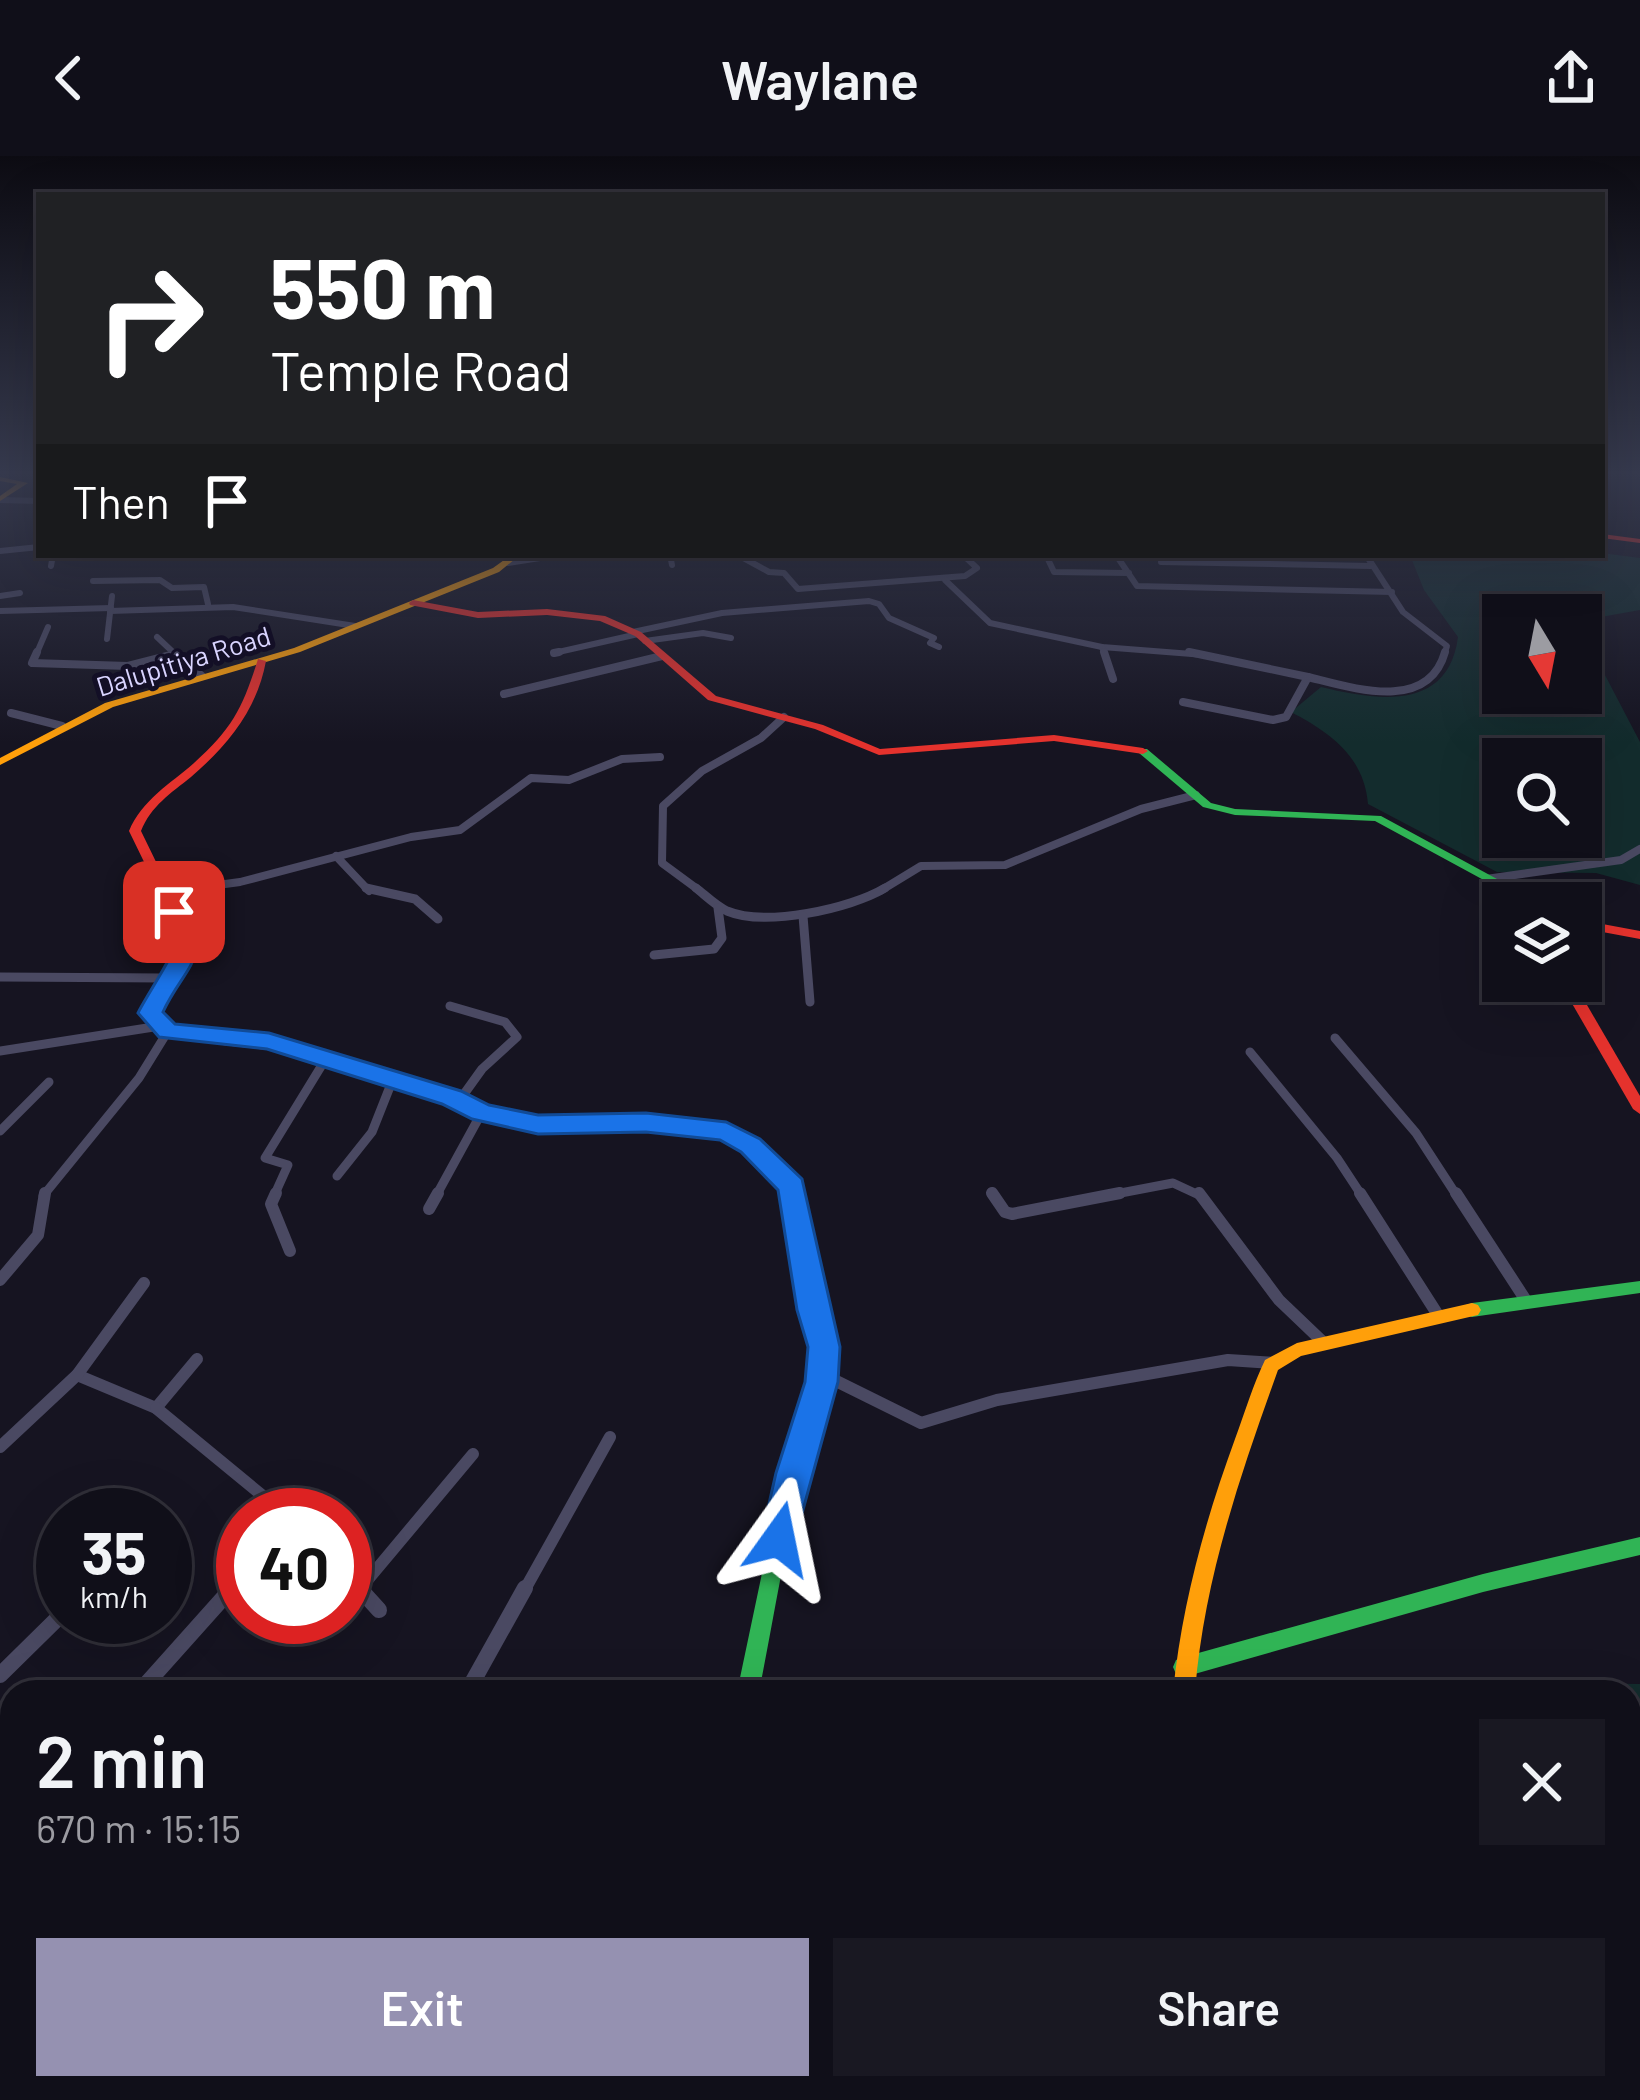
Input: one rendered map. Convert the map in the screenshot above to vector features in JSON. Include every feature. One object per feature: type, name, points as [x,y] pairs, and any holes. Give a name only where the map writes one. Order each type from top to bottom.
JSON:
[{"type":"street","points":[[51,566],[52,562]]},
{"type":"street","name":"Dalupitiya Road","points":[[0,762],[109,705],[261,661],[506,562]]},
{"type":"street","points":[[750,562],[769,572],[784,573],[798,589],[945,580],[975,572],[972,562]]},
{"type":"street","points":[[1049,562],[1054,572],[1129,573]]},
{"type":"street","points":[[1121,562],[1138,586],[1145,587],[1392,592]]},
{"type":"street","points":[[1161,562],[1371,566]]},
{"type":"street","points":[[945,580],[990,623],[1079,638],[1102,647],[1192,652],[1400,693],[1424,684],[1445,663],[1447,646],[1403,612],[1369,562]]},
{"type":"street","points":[[93,581],[160,580],[172,588],[204,587],[208,604]]},
{"type":"street","points":[[0,596],[20,593]]},
{"type":"street","points":[[107,639],[112,596]]},
{"type":"street","points":[[554,653],[722,613],[869,602],[879,604],[889,618],[931,636],[930,643],[940,647]]},
{"type":"street","points":[[413,603],[478,615],[578,613],[639,636],[712,698],[784,717],[879,752],[1054,738],[1149,752],[1207,805],[1235,812],[1378,818],[1492,882]]},
{"type":"street","points":[[0,611],[208,604],[269,608],[355,626]]},
{"type":"street","points":[[48,627],[32,663],[128,666],[175,654]]},
{"type":"street","points":[[639,636],[703,633],[731,638]]},
{"type":"street","points":[[157,637],[202,676]]},
{"type":"street","points":[[1102,647],[1113,679]]},
{"type":"street","points":[[504,694],[662,656]]},
{"type":"street","points":[[164,1029],[150,1013],[166,978],[185,959],[188,940],[135,831],[141,809],[201,762],[223,738],[256,691],[261,661]]},
{"type":"street","points":[[1183,702],[1273,720],[1286,717],[1308,677]]},
{"type":"street","points":[[11,713],[62,727]]},
{"type":"street","points":[[784,717],[761,738],[702,771],[663,806],[662,862],[718,908],[763,917],[803,916],[862,902],[921,866],[1015,862],[1141,809],[1196,795]]},
{"type":"street","points":[[165,892],[240,883],[336,856],[460,830],[531,778],[569,780],[622,759],[660,757]]},
{"type":"street","points":[[1486,879],[1621,860],[1640,849]]},
{"type":"street","points":[[336,856],[369,892],[416,899],[439,919]]},
{"type":"street","points":[[655,955],[714,949],[722,938],[718,908]]},
{"type":"street","points":[[803,916],[810,1002]]},
{"type":"street","points":[[1602,928],[1640,934]]},
{"type":"street","points":[[0,976],[166,978]]},
{"type":"street","points":[[1578,1002],[1640,1109]]},
{"type":"street","points":[[450,1006],[506,1022],[517,1037],[482,1069],[459,1101]]},
{"type":"street","points":[[0,1280],[38,1235],[43,1195],[139,1078],[164,1029]]},
{"type":"street","points":[[0,1051],[164,1029],[269,1041],[393,1078],[482,1112],[538,1125],[696,1125],[726,1131],[751,1146],[792,1186],[824,1347],[822,1374],[793,1473],[750,1680]]},
{"type":"street","points":[[1335,1038],[1416,1133],[1527,1302]]},
{"type":"street","points":[[1250,1052],[1337,1158],[1438,1315]]},
{"type":"street","points":[[290,1251],[271,1204],[288,1166],[265,1158],[325,1060]]},
{"type":"street","points":[[337,1177],[372,1132],[393,1078]]},
{"type":"street","points":[[0,1131],[49,1082]]},
{"type":"street","points":[[429,1208],[482,1112]]},
{"type":"street","points":[[992,1193],[1012,1214],[1173,1183],[1185,1185],[1198,1193],[1279,1300],[1324,1343]]},
{"type":"street","points":[[0,1447],[77,1375],[144,1283]]},
{"type":"street","points":[[822,1374],[921,1423],[998,1400],[1228,1360],[1276,1363],[1297,1350],[1438,1315],[1640,1287]]},
{"type":"street","points":[[156,1408],[196,1359]]},
{"type":"street","points":[[1184,1680],[1188,1613],[1202,1561],[1276,1363]]},
{"type":"street","points":[[77,1375],[156,1408],[253,1488]]},
{"type":"street","points":[[474,1680],[610,1437]]},
{"type":"street","points":[[372,1575],[473,1454]]},
{"type":"street","points":[[1184,1667],[1483,1583],[1640,1546]]},
{"type":"street","points":[[372,1602],[379,1610]]},
{"type":"street","points":[[150,1680],[216,1606]]},
{"type":"street","points":[[0,1675],[36,1639]]},
{"type":"green space","points":[[1413,562],[1640,562],[1640,610],[1602,617],[1602,594],[1482,594],[1482,714],[1602,714],[1602,669],[1640,742],[1640,885],[1596,873],[1497,872],[1368,804],[1360,773],[1343,748],[1291,712],[1321,687],[1385,697],[1424,690],[1440,679],[1451,662],[1458,637],[1424,590]]},
{"type":"traffic: fast","points":[[1143,751],[1207,805],[1235,812],[1377,818],[1496,882]]},
{"type":"traffic: fast","points":[[1472,1310],[1640,1287]]},
{"type":"traffic: fast","points":[[750,1680],[787,1502],[820,1378],[815,1315]]},
{"type":"traffic: fast","points":[[1184,1667],[1483,1583],[1640,1546]]},
{"type":"traffic: slow","points":[[0,762],[109,705],[297,650],[507,562]]},
{"type":"traffic: slow","points":[[298,1050],[522,1122],[568,1127],[668,1123],[729,1135],[759,1153],[793,1191],[815,1315]]},
{"type":"traffic: slow","points":[[1185,1680],[1204,1566],[1271,1365],[1297,1350],[1472,1310]]},
{"type":"traffic: jam","points":[[413,603],[478,615],[547,612],[602,618],[638,634],[712,698],[819,727],[879,752],[1054,738],[1143,751]]},
{"type":"traffic: jam","points":[[261,661],[252,695],[235,725],[149,806],[135,831],[188,940],[150,1013],[164,1024],[200,1036],[298,1050]]},
{"type":"traffic: jam","points":[[1602,928],[1640,935]]},
{"type":"traffic: jam","points":[[1578,1002],[1640,1109]]},
{"type":"route","points":[[174,912],[188,940],[185,959],[166,978],[150,1013],[168,1031],[269,1041],[393,1078],[482,1112],[538,1125],[646,1123],[726,1131],[751,1146],[792,1186],[824,1347],[821,1382],[779,1539]]}]
